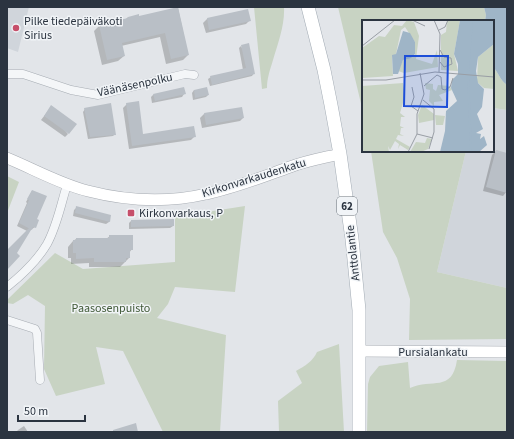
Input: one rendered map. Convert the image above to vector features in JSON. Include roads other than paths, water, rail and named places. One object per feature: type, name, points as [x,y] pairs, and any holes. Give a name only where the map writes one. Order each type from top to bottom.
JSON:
[{"type":"main road","name":"Anttolantie","points":[[308,7],[324,70],[340,154],[353,255],[359,310],[359,432]]},
{"type":"street","name":"Väänäsenpolku","points":[[7,74],[23,74],[71,90],[98,95],[185,74],[194,75]]},
{"type":"street","name":"Kirkonvarkaudenkatu","points":[[7,158],[67,185],[111,197],[162,200],[183,198],[220,191],[260,179],[290,167],[340,154]]},
{"type":"street","points":[[7,287],[33,263],[47,244],[67,185]]},
{"type":"street","points":[[7,320],[35,329],[37,333],[40,380]]},
{"type":"street","name":"Pursialankatu","points":[[359,351],[507,352]]},
{"type":"water","points":[[484,7],[507,7],[507,85],[494,68],[494,20],[485,20],[486,15]]},
{"type":"place","name":"Pilke tiedepäiväkoti Sirius","points":[[16,28]]},
{"type":"place","name":"Kirkonvarkaus, P","points":[[131,213]]},
{"type":"park label","name":"Paasosenpuisto","points":[[111,308]]}]
